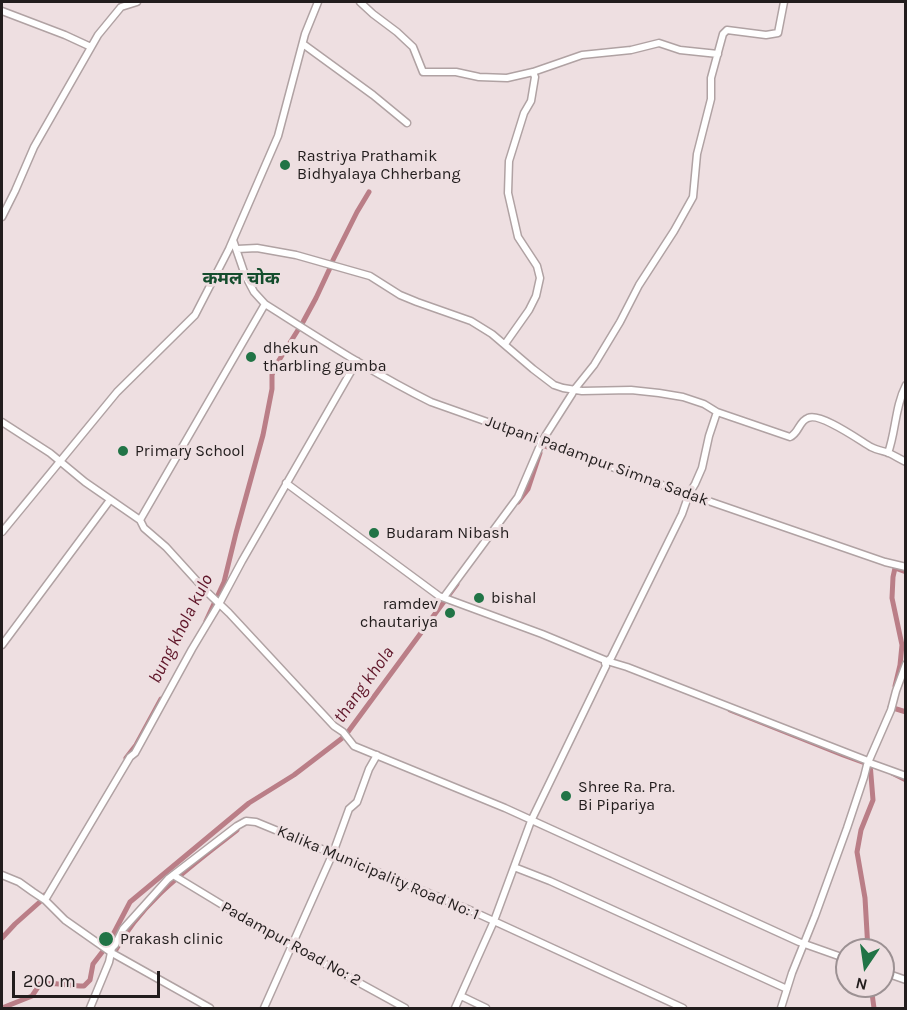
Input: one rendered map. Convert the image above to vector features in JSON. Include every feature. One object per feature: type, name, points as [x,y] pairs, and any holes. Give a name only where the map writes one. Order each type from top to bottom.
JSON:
[{"type":"street","points":[[2,217],[34,147],[98,35],[121,7],[137,2]]},
{"type":"street","points":[[2,532],[117,392],[195,315],[233,240],[278,136],[303,44],[318,2]]},
{"type":"street","points":[[360,2],[414,47],[423,72],[456,72],[479,77],[507,78],[533,72],[582,55],[631,50],[659,43],[680,50],[718,54]]},
{"type":"street","points":[[447,598],[518,497],[542,441],[574,390],[594,365],[639,285],[693,197],[697,154],[711,99],[711,78],[723,34],[727,30],[766,35],[778,33],[784,2]]},
{"type":"street","points":[[2,11],[65,35],[91,48]]},
{"type":"street","points":[[303,44],[407,123]]},
{"type":"street","points":[[505,344],[529,310],[536,296],[540,278],[537,266],[518,237],[508,193],[508,161],[524,113],[531,101],[535,77],[533,72]]},
{"type":"street","points":[[140,520],[265,304],[254,292],[245,275],[233,240]]},
{"type":"street","points":[[237,249],[257,248],[296,255],[370,276],[417,303],[471,321],[505,344],[554,385],[563,388],[582,391],[631,390],[683,397],[704,404],[717,412],[790,437],[796,433],[807,418],[813,417],[830,423],[873,448],[906,462]]},
{"type":"street","name":"Jutpani Padampur Simna Sadak","points":[[265,304],[357,361],[431,402],[542,441],[688,497],[906,567]]},
{"type":"street","points":[[45,900],[130,757],[135,753],[217,602],[357,361]]},
{"type":"street","points":[[888,453],[901,395],[906,385]]},
{"type":"street","points":[[455,1008],[494,921],[531,821],[606,662],[611,658],[682,514],[702,468],[717,412]]},
{"type":"street","points":[[2,422],[60,460],[110,500],[140,520],[144,528],[165,547],[334,726],[350,739],[354,746],[505,808],[804,943],[835,955]]},
{"type":"street","points":[[286,483],[439,596],[906,776]]},
{"type":"street","points":[[2,645],[110,500]]},
{"type":"street","points":[[781,1008],[868,763],[891,710],[906,664]]},
{"type":"street","points":[[264,1008],[333,853],[349,809],[357,802],[369,769],[377,755]]},
{"type":"street","name":"Kalika Municipality Road No: 1","points":[[90,1008],[112,948],[123,929],[168,879],[176,877],[246,820],[333,853],[494,921],[683,1008]]},
{"type":"street","points":[[514,867],[550,881],[787,989]]},
{"type":"street","points":[[2,874],[19,882],[45,900],[65,920],[112,953],[210,1008]]},
{"type":"street","name":"Padampur Road No: 2","points":[[176,877],[219,904],[405,1008]]},
{"type":"street","points":[[461,996],[486,1008]]},
{"type":"waterway","name":"bung khola kulo","points":[[332,262],[369,192]]},
{"type":"waterway","name":"bung khola kulo","points":[[206,621],[224,582],[263,435],[272,389],[272,375],[303,322],[330,268]]},
{"type":"waterway","points":[[542,445],[583,460]]},
{"type":"waterway","name":"thang khola","points":[[518,502],[528,489],[540,453]]},
{"type":"waterway","points":[[895,686],[902,645],[892,598],[893,577],[895,568],[906,572]]},
{"type":"waterway","name":"thang khola","points":[[107,946],[130,902],[249,803],[294,775],[345,736],[457,584]]},
{"type":"waterway","name":"bung khola kulo","points":[[126,758],[136,745],[161,699]]},
{"type":"waterway","points":[[890,707],[906,712]]},
{"type":"waterway","points":[[730,710],[843,755],[870,763]]},
{"type":"waterway","points":[[867,938],[865,898],[857,852],[861,830],[873,800],[871,761]]},
{"type":"waterway","points":[[892,773],[906,780]]},
{"type":"waterway","points":[[114,953],[125,934],[153,900],[237,830]]},
{"type":"waterway","name":"bung khola kulo","points":[[2,938],[45,895]]},
{"type":"waterway","points":[[2,1008],[32,996],[40,984],[84,986],[90,980],[93,964],[103,951]]},
{"type":"waterway","points":[[873,998],[874,1008]]},
{"type":"place","name":"Rastriya Prathamik Bidhyalaya Chherbang","points":[[285,165]]},
{"type":"place","name":"dhekun tharbling gumba","points":[[251,357]]},
{"type":"place","name":"Primary School","points":[[123,451]]},
{"type":"place","name":"Budaram Nibash","points":[[374,533]]},
{"type":"place","name":"bishal","points":[[479,598]]},
{"type":"place","name":"ramdev chautariya","points":[[450,613]]},
{"type":"place","name":"Shree Ra. Pra. Bi Pipariya","points":[[566,796]]},
{"type":"place","name":"Prakash clinic","points":[[106,939]]},
{"type":"district","name":"कमल चोक","points":[[241,279]]}]
